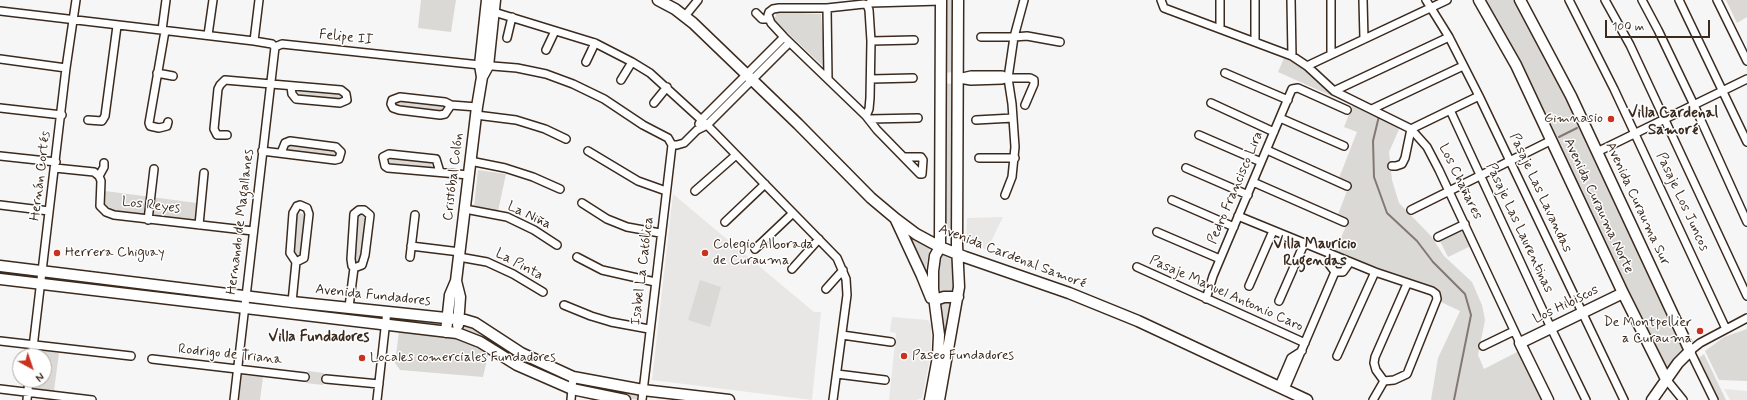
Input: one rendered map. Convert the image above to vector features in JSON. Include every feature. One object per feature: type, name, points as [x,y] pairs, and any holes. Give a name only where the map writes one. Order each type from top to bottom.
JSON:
[{"type":"street","name":"Hernán Cortés","points":[[33,348],[42,284],[49,211],[62,115],[66,68],[76,0]]},
{"type":"street","points":[[166,0],[163,31],[149,123],[150,126],[159,128],[167,126],[168,122]]},
{"type":"street","points":[[208,35],[213,0]]},
{"type":"street","points":[[254,41],[259,0]]},
{"type":"street","name":"Cristóbal Colón","points":[[484,66],[487,0]]},
{"type":"street","name":"Cristóbal Colón","points":[[446,332],[450,295],[456,281],[476,111],[495,0]]},
{"type":"street","name":"Avenida Cardenal Samoré","points":[[658,0],[685,16],[750,77],[871,198],[896,219],[940,247],[1069,293],[1124,315],[1307,400]]},
{"type":"street","points":[[685,16],[690,0]]},
{"type":"street","points":[[685,16],[698,0]]},
{"type":"street","points":[[768,19],[769,12],[773,9],[827,8],[864,4],[867,5],[870,3],[941,0],[940,247],[935,256],[933,271],[939,335],[938,357],[930,400]]},
{"type":"street","points":[[939,400],[958,297],[958,0]]},
{"type":"street","points":[[1005,195],[1012,177],[1014,158],[1014,118],[1008,78],[1014,37],[1024,0]]},
{"type":"street","points":[[1220,0],[1220,28]]},
{"type":"street","points":[[1255,0],[1255,41]]},
{"type":"street","points":[[1291,0],[1292,56]]},
{"type":"street","points":[[1331,0],[1331,54]]},
{"type":"street","points":[[1363,0],[1364,39]]},
{"type":"street","name":"Pasaje Las Lavandas","points":[[1426,0],[1432,7],[1449,37],[1479,96],[1624,400]]},
{"type":"street","points":[[1307,66],[1447,0]]},
{"type":"street","name":"Avenida Curauma Norte","points":[[1479,0],[1516,65],[1623,293],[1666,379],[1683,400]]},
{"type":"street","name":"Avenida Curauma Sur","points":[[1520,0],[1561,77],[1714,400]]},
{"type":"street","name":"Pasaje Los Juncos","points":[[1569,0],[1583,24],[1726,329]]},
{"type":"street","points":[[1605,0],[1630,45],[1747,296]]},
{"type":"street","points":[[1642,0],[1694,105],[1747,222]]},
{"type":"street","points":[[1680,0],[1724,90],[1747,142]]},
{"type":"street","points":[[1717,0],[1744,45],[1747,61]]},
{"type":"street","name":"Los Chañares","points":[[1161,1],[1164,8],[1292,56],[1307,66],[1334,91],[1346,98],[1372,108],[1411,129],[1427,147],[1548,400]]},
{"type":"street","points":[[867,5],[870,10],[871,41],[871,79],[867,118]]},
{"type":"street","points":[[827,8],[828,79]]},
{"type":"street","name":"Felipe II","points":[[0,11],[254,41],[272,44],[275,47],[282,44],[484,66],[517,68],[546,74],[573,84],[604,99],[643,125],[668,138],[672,145]]},
{"type":"street","points":[[494,12],[595,43],[650,73],[667,87],[701,120],[837,258],[846,279],[846,295],[833,400]]},
{"type":"street","points":[[756,13],[762,18],[768,19],[787,40],[828,79],[904,157]]},
{"type":"street","points":[[507,38],[512,17]]},
{"type":"street","points":[[88,120],[102,121],[105,116],[117,26]]},
{"type":"street","points":[[546,50],[555,31]]},
{"type":"street","points":[[981,37],[1027,36],[1060,42]]},
{"type":"street","points":[[1334,91],[1449,37]]},
{"type":"street","points":[[672,145],[684,143],[697,130],[701,120],[750,77],[787,40]]},
{"type":"street","points":[[871,41],[914,40]]},
{"type":"street","points":[[586,62],[595,43]]},
{"type":"street","name":"Hernando de Magallanes","points":[[234,400],[275,47]]},
{"type":"street","points":[[0,59],[66,68]]},
{"type":"street","points":[[621,80],[632,62]]},
{"type":"street","points":[[1372,108],[1463,66]]},
{"type":"street","points":[[157,73],[173,76]]},
{"type":"street","points":[[1225,73],[1288,100]]},
{"type":"street","points":[[941,78],[1002,75],[1008,78],[1030,78],[1034,80],[1034,84],[1026,105]]},
{"type":"street","points":[[697,130],[707,126],[750,77]]},
{"type":"street","points":[[871,79],[913,78]]},
{"type":"street","points":[[227,135],[217,135],[214,129],[218,89],[222,82],[230,79],[290,87],[297,86],[340,90],[346,94],[347,100],[340,103],[296,99],[292,94],[290,87]]},
{"type":"street","points":[[1597,152],[1747,79]]},
{"type":"street","points":[[654,104],[667,87]]},
{"type":"street","name":"Pedro Francisco Lira","points":[[1206,299],[1220,259],[1292,89],[1295,88],[1347,110]]},
{"type":"street","points":[[1392,166],[1402,164],[1405,158],[1411,129],[1479,96]]},
{"type":"street","points":[[452,105],[445,114],[440,115],[399,110],[393,108],[391,104],[392,100],[400,97],[446,102],[452,105],[516,120],[544,129],[566,139]]},
{"type":"street","points":[[1211,103],[1274,132]]},
{"type":"street","points":[[0,108],[62,115]]},
{"type":"street","name":"Pasaje Las Laurentinas","points":[[1450,110],[1586,400]]},
{"type":"street","points":[[867,118],[918,118]]},
{"type":"street","points":[[976,120],[1014,118]]},
{"type":"street","points":[[1280,118],[1344,146]]},
{"type":"street","points":[[1199,135],[1261,162]]},
{"type":"street","points":[[1411,210],[1552,140]]},
{"type":"street","points":[[262,151],[335,160],[339,159],[341,152],[336,147],[290,141],[285,143],[281,153]]},
{"type":"street","name":"Isabel La Católica","points":[[642,395],[660,233],[672,145]]},
{"type":"street","points":[[1267,150],[1347,186]]},
{"type":"street","points":[[588,151],[638,181],[666,191]]},
{"type":"street","points":[[440,172],[436,158],[389,154],[383,157],[385,166],[388,168],[468,175]]},
{"type":"street","points":[[695,191],[736,155]]},
{"type":"street","points":[[0,156],[94,172],[99,176],[104,167],[104,163]]},
{"type":"street","points":[[979,158],[1014,158]]},
{"type":"street","points":[[470,161],[505,168],[533,177],[560,189]]},
{"type":"street","points":[[1186,168],[1248,195]]},
{"type":"street","points":[[148,220],[154,169]]},
{"type":"street","points":[[199,225],[204,173]]},
{"type":"street","name":"Los Reyes","points":[[99,176],[101,181],[100,206],[106,212],[114,215],[253,231]]},
{"type":"street","points":[[1253,182],[1344,222]]},
{"type":"street","points":[[725,222],[765,184]]},
{"type":"street","points":[[1172,200],[1234,227]]},
{"type":"street","points":[[582,203],[607,219],[626,227],[660,233]]},
{"type":"street","points":[[0,205],[49,211]]},
{"type":"street","points":[[292,302],[296,262],[290,254],[295,209],[300,205],[307,208],[309,214],[304,258],[296,262]]},
{"type":"street","name":"La Niña","points":[[465,209],[507,217],[534,230],[557,244]]},
{"type":"street","points":[[349,307],[354,268],[352,266],[351,258],[354,214],[359,210],[364,210],[370,215],[365,255],[362,265],[354,268]]},
{"type":"street","points":[[755,249],[793,213]]},
{"type":"street","points":[[410,257],[415,215]]},
{"type":"street","points":[[1238,216],[1375,272],[1407,284],[1432,291],[1436,294],[1437,299],[1407,374],[1394,380],[1384,381]]},
{"type":"street","points":[[896,219],[922,276],[937,317]]},
{"type":"street","points":[[1438,237],[1465,224]]},
{"type":"street","points":[[1249,286],[1273,231]]},
{"type":"street","points":[[1157,232],[1220,259]]},
{"type":"street","points":[[792,269],[820,240]]},
{"type":"street","points":[[1279,301],[1304,244]]},
{"type":"street","name":"La Pinta","points":[[411,246],[459,254],[487,262],[513,274],[543,292]]},
{"type":"street","points":[[1330,254],[1329,264],[1335,272]]},
{"type":"street","points":[[577,257],[602,270],[655,282]]},
{"type":"street","points":[[1335,272],[1343,272],[1350,262]]},
{"type":"street","name":"Avenida Fundadores","points":[[0,266],[292,302],[458,319],[475,323],[521,353],[573,377],[642,395],[729,400]]},
{"type":"street","name":"Pasaje Manuel Antonio Caro","points":[[1137,267],[1305,343]]},
{"type":"street","points":[[826,289],[843,270]]},
{"type":"street","points":[[1282,388],[1291,358],[1302,351],[1335,272]]},
{"type":"street","points":[[1338,356],[1375,272]]},
{"type":"street","name":"Avenida Fundadores","points":[[0,279],[457,333],[480,342],[517,365],[572,389],[625,400]]},
{"type":"street","name":"Cristóbal Colón","points":[[456,281],[460,297],[457,333]]},
{"type":"street","points":[[1384,381],[1376,370],[1374,363],[1375,357],[1407,284]]},
{"type":"street","name":"Los Hibiscos","points":[[1520,343],[1623,293]]},
{"type":"street","points":[[935,300],[944,297],[958,297]]},
{"type":"street","points":[[564,305],[611,322],[649,329]]},
{"type":"street","points":[[377,400],[387,311]]},
{"type":"street","points":[[1652,400],[1678,363],[1690,351],[1700,343],[1747,318]]},
{"type":"street","points":[[1483,346],[1514,330]]},
{"type":"street","points":[[842,335],[890,342]]},
{"type":"street","points":[[0,341],[131,356]]},
{"type":"street","name":"Rodrigo de Triana","points":[[152,359],[305,377]]},
{"type":"street","points":[[837,374],[885,380]]},
{"type":"street","points":[[571,400],[573,377]]},
{"type":"street","points":[[326,379],[379,384]]},
{"type":"street","points":[[1373,400],[1384,381]]},
{"type":"street","points":[[0,389],[27,396],[92,400]]},
{"type":"shaded area","points":[[421,0],[456,0],[451,32],[418,28]]},
{"type":"shaded area","points":[[945,0],[954,0],[953,72],[945,73]]},
{"type":"shaded area","points":[[1484,0],[1516,0],[1561,86],[1684,350],[1673,366],[1668,368],[1663,362],[1642,322],[1541,103]]},
{"type":"shaded area","points":[[1726,0],[1747,0],[1747,17],[1737,23]]},
{"type":"shaded area","points":[[777,12],[821,14],[825,68],[774,20]]},
{"type":"shaded area","points":[[1284,58],[1308,69],[1320,84],[1336,98],[1278,72]]},
{"type":"shaded area","points":[[944,83],[953,84],[953,238],[944,235]]},
{"type":"shaded area","points":[[296,89],[344,93],[343,100],[297,96]]},
{"type":"shaded area","points":[[399,101],[442,105],[444,110],[442,112],[397,107],[396,105]]},
{"type":"shaded area","points":[[1354,102],[1401,125],[1389,152],[1392,180],[1399,203],[1431,236],[1444,256],[1472,282],[1482,305],[1485,320],[1478,355],[1484,369],[1519,351],[1543,400],[1431,400],[1438,358],[1460,311],[1441,302],[1433,288],[1377,270],[1335,252],[1348,221],[1337,217],[1350,183],[1339,178],[1357,132],[1344,127]]},
{"type":"shaded area","points":[[288,146],[334,148],[337,153],[334,156],[287,151]]},
{"type":"shaded area","points":[[390,157],[431,161],[432,168],[389,163]]},
{"type":"shaded area","points":[[478,170],[506,174],[498,211],[474,207]]},
{"type":"shaded area","points":[[105,191],[197,203],[196,221],[111,210],[103,204]]},
{"type":"shaded area","name":"Colegio Alborada de Curauma","points":[[673,194],[814,312],[821,312],[812,400],[652,380]]},
{"type":"shaded area","points":[[361,212],[367,216],[361,264],[357,266],[354,263],[359,215]]},
{"type":"shaded area","points":[[299,213],[306,215],[301,257],[299,259],[292,256],[297,216]]},
{"type":"shaded area","points":[[1003,217],[987,250],[966,242],[967,218]]},
{"type":"shaded area","points":[[1465,226],[1473,245],[1448,257],[1439,239]]},
{"type":"shaded area","points":[[902,231],[930,247],[925,274]]},
{"type":"shaded area","points":[[942,254],[952,257],[955,261],[955,294],[938,296],[937,261]]},
{"type":"shaded area","points":[[48,274],[240,297],[241,301],[239,305],[47,283],[46,278]]},
{"type":"shaded area","points":[[700,280],[721,287],[710,327],[688,320]]},
{"type":"shaded area","points":[[249,298],[381,314],[382,318],[380,321],[248,306]]},
{"type":"shaded area","points":[[945,302],[952,303],[945,340],[943,337],[939,305]]},
{"type":"shaded area","points":[[390,315],[444,322],[443,329],[390,323]]},
{"type":"shaded area","points":[[892,317],[928,320],[931,325],[931,354],[922,398],[916,400],[889,400],[896,333],[890,332]]},
{"type":"shaded area","points":[[463,323],[475,326],[570,378],[570,383],[567,384],[516,362],[461,330]]},
{"type":"shaded area","points":[[1747,329],[1747,381],[1719,380],[1705,351],[1724,337]]},
{"type":"shaded area","points":[[399,331],[464,340],[488,355],[483,377],[400,370],[395,363]]},
{"type":"shaded area","points":[[52,352],[59,353],[54,391],[34,388],[52,388]]},
{"type":"shaded area","points":[[1704,354],[1726,400],[1719,400],[1699,358]]},
{"type":"shaded area","points":[[308,371],[324,373],[323,385],[306,383]]},
{"type":"shaded area","points":[[242,375],[263,377],[260,400],[239,400]]},
{"type":"shaded area","points":[[579,381],[638,392],[639,397],[638,400],[577,388],[576,384]]},
{"type":"shaded area","points":[[1724,389],[1747,391],[1747,400],[1730,400]]},
{"type":"waterway","points":[[1379,116],[1373,141],[1374,177],[1387,213],[1417,241],[1433,262],[1465,294],[1471,315],[1454,400]]},
{"type":"waterway","points":[[1559,137],[1577,128]]},
{"type":"place","name":"Gimnasio","points":[[1611,119]]},
{"type":"place","name":"Herrera Chiguay","points":[[57,253]]},
{"type":"place","name":"Colegio Alborada de Curauma","points":[[705,253]]},
{"type":"place","name":"De Montpellier a Curauma","points":[[1700,331]]},
{"type":"place","name":"Paseo Fundadores","points":[[904,356]]},
{"type":"place","name":"Locales comerciales Fundadores","points":[[362,358]]},
{"type":"district","name":"Villa Cardenal Samoré","points":[[1673,122]]},
{"type":"district","name":"Villa Mauricio Rugendas","points":[[1315,254]]},
{"type":"district","name":"Villa Fundadores","points":[[319,338]]}]
